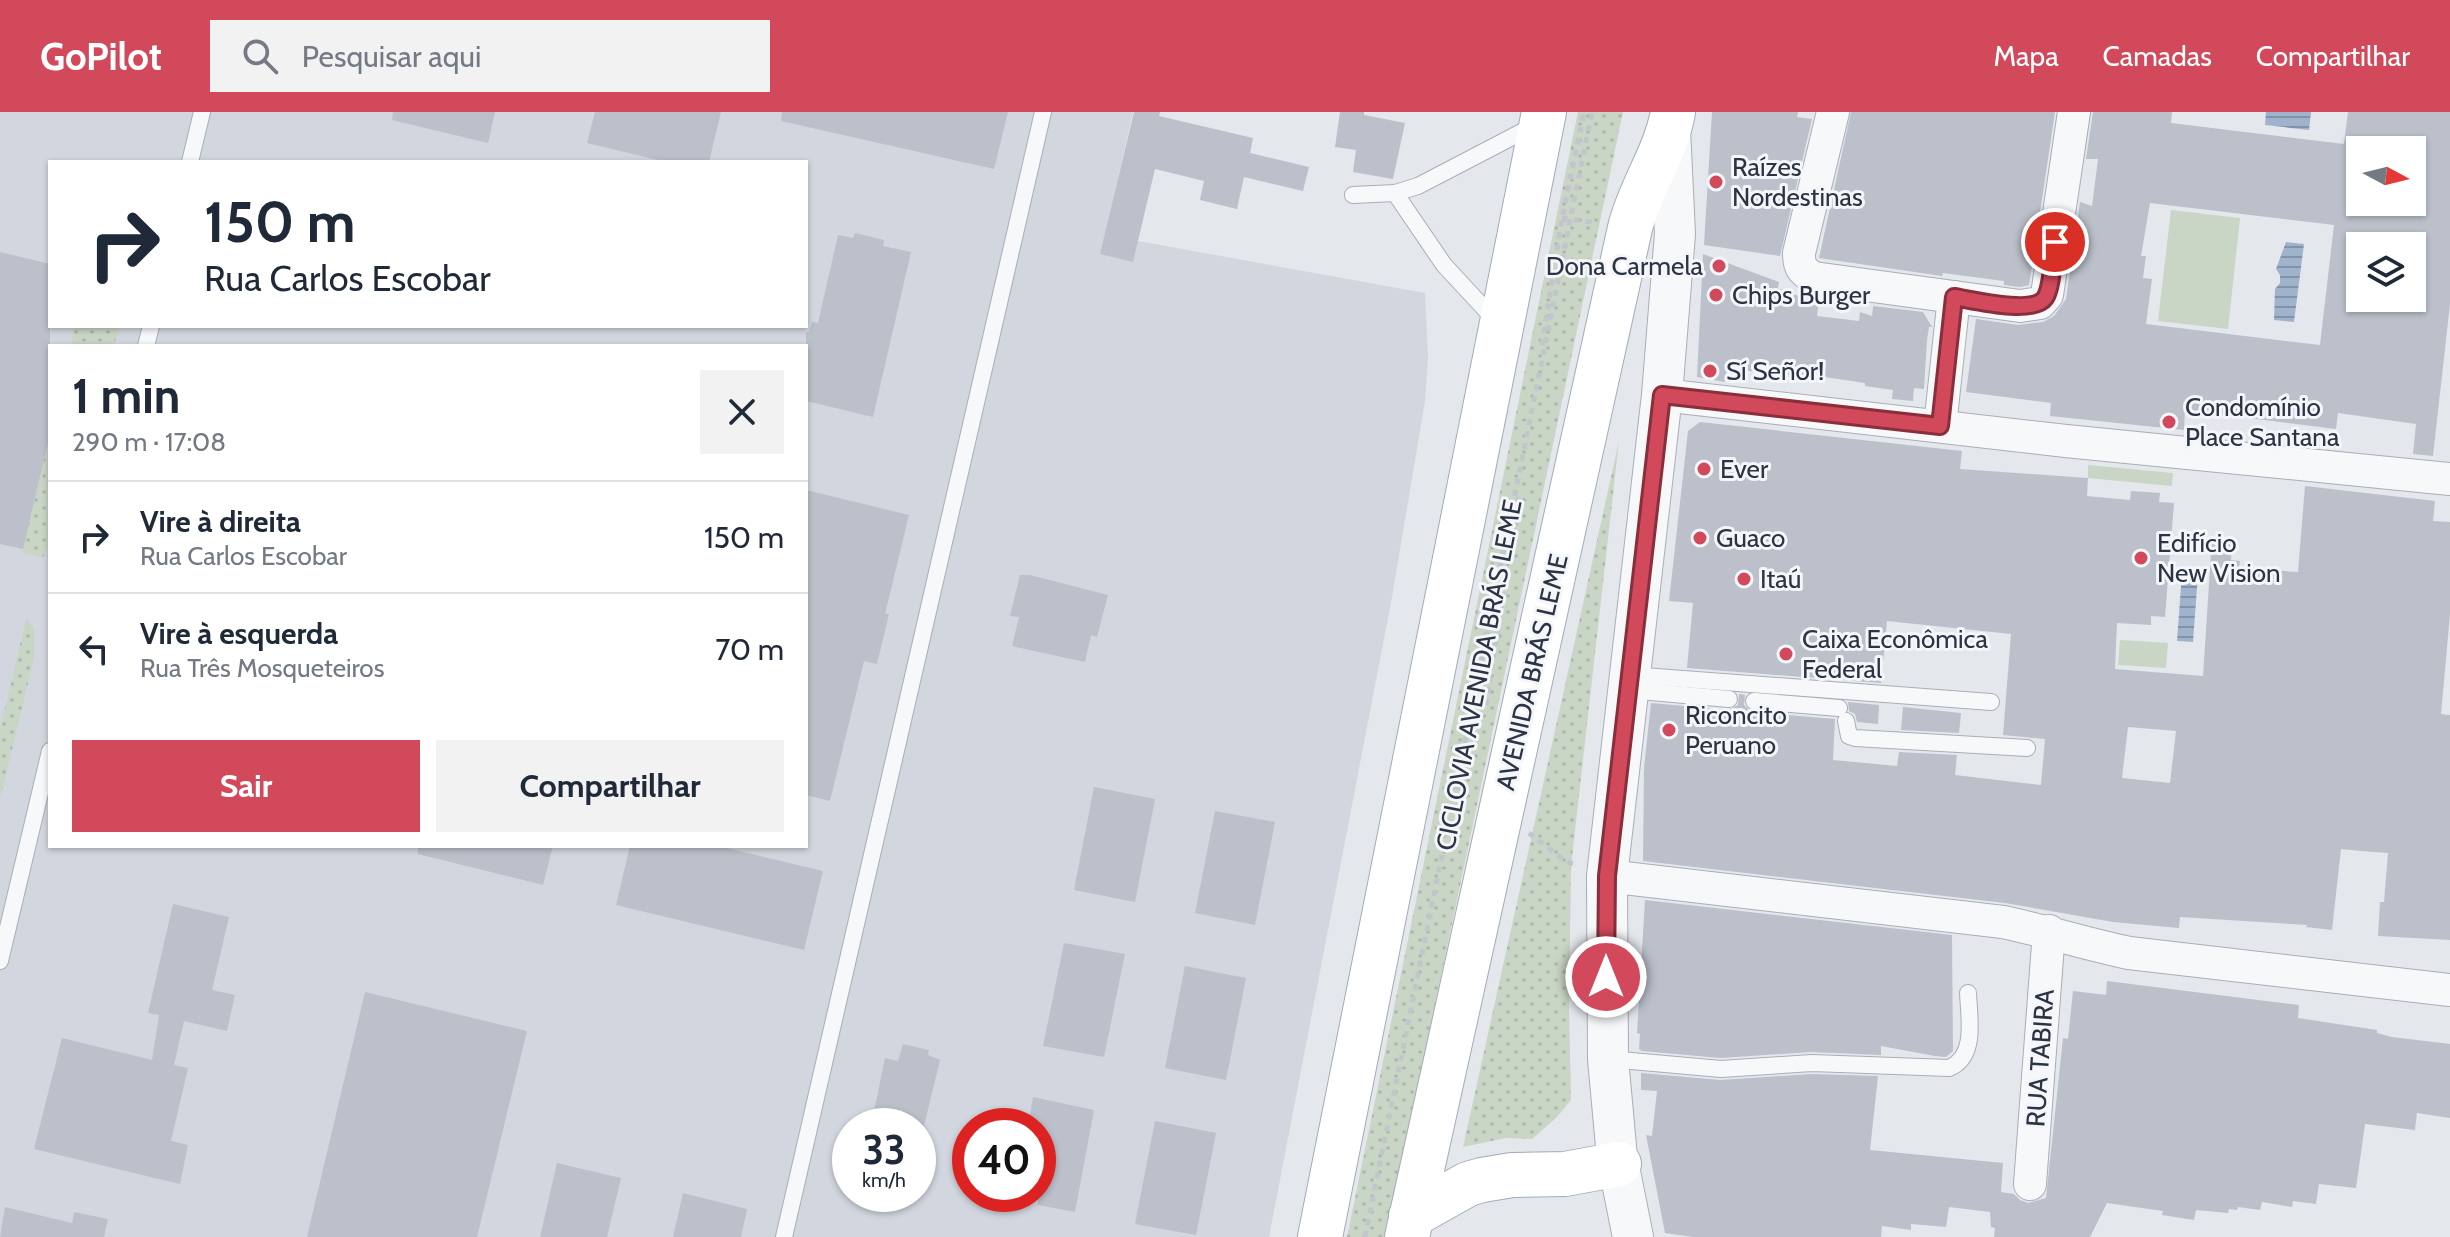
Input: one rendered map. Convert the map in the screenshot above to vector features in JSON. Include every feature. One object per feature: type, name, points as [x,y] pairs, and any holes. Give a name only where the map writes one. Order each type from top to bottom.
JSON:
[{"type":"main road","points":[[1320,1237],[1543,117]]},
{"type":"main road","name":"AVENIDA BRÁS LEME","points":[[1409,1227],[1633,219],[1672,120]]},
{"type":"main road","points":[[1409,1227],[1468,1184],[1512,1175],[1540,1177],[1619,1164]]},
{"type":"street","points":[[1833,112],[1799,253],[1803,272],[1814,278],[2031,306],[2040,303],[2047,295],[2074,112]]},
{"type":"street","points":[[1633,1237],[1619,1164],[1608,1059],[1607,876],[1662,395],[1675,234],[1672,120]]},
{"type":"street","points":[[1940,426],[1954,297]]},
{"type":"street","points":[[1662,395],[2450,479]]},
{"type":"street","points":[[1607,876],[2003,922],[2129,953],[2450,990]]},
{"type":"street","name":"RUA TABIRA","points":[[2030,1184],[2049,931]]},
{"type":"lane","points":[[190,160],[202,112]]},
{"type":"lane","points":[[784,1237],[1043,112]]},
{"type":"lane","points":[[1353,195],[1395,193],[1418,186],[1543,117]]},
{"type":"lane","points":[[1395,193],[1444,265],[1501,326]]},
{"type":"lane","points":[[1630,682],[1729,699]]},
{"type":"lane","points":[[1630,682],[1991,702]]},
{"type":"lane","points":[[1754,701],[1842,715],[1849,736],[1855,738],[2027,748]]},
{"type":"lane","points":[[0,961],[48,759]]},
{"type":"lane","points":[[1608,1059],[1741,1070],[1812,1063],[1949,1068],[1960,1064],[1965,1057],[1969,1037],[1968,993]]},
{"type":"path","points":[[1484,715],[1562,218],[1584,112]]},
{"type":"path","name":"CICLOVIA AVENIDA BRÁS LEME","points":[[1365,1237],[1592,112]]},
{"type":"shaded area","points":[[0,112],[1133,112],[1105,235],[1425,293],[1428,358],[1425,401],[1392,597],[1269,1237],[0,1237]]},
{"type":"green space","points":[[1578,112],[1623,112],[1386,1237],[1347,1237]]},
{"type":"green space","points":[[2171,210],[2240,218],[2228,329],[2158,321]]},
{"type":"green space","points":[[75,328],[118,328],[114,344],[71,344]]},
{"type":"green space","points":[[1619,441],[1571,866],[1571,1100],[1532,1139],[1506,1138],[1463,1147]]},
{"type":"green space","points":[[48,442],[48,547],[43,557],[22,553]]},
{"type":"green space","points":[[2088,465],[2173,473],[2172,486],[2088,478]]},
{"type":"green space","points":[[26,620],[33,626],[34,658],[0,799],[0,729]]},
{"type":"green space","points":[[2120,640],[2168,643],[2166,668],[2118,665]]},
{"type":"water","points":[[2266,112],[2311,112],[2309,130],[2265,125]]},
{"type":"water","points":[[2286,242],[2304,244],[2294,322],[2274,320],[2275,289],[2280,283],[2276,269]]},
{"type":"water","points":[[2182,573],[2198,574],[2193,642],[2177,641]]},
{"type":"building","points":[[393,112],[495,112],[488,143],[392,120]]},
{"type":"building","points":[[595,112],[721,112],[709,160],[658,160],[587,143]]},
{"type":"building","points":[[782,112],[1008,112],[994,169],[781,121]]},
{"type":"building","points":[[1134,112],[1160,112],[1159,116],[1253,138],[1250,153],[1309,167],[1303,191],[1244,177],[1237,209],[1200,200],[1204,181],[1155,169],[1133,262],[1100,254]]},
{"type":"building","points":[[1340,112],[1364,112],[1364,115],[1405,123],[1393,179],[1353,172],[1356,150],[1335,147]]},
{"type":"building","points":[[1712,112],[1798,112],[1797,117],[1812,119],[1780,256],[1704,245]]},
{"type":"building","points":[[1851,112],[2055,112],[2039,219],[2030,218],[2024,257],[2033,260],[2029,285],[2004,285],[2004,281],[1943,273],[1942,276],[1819,258]]},
{"type":"building","points":[[2093,112],[2172,112],[2171,123],[2344,144],[2348,112],[2450,112],[2450,304],[2433,456],[2413,454],[2416,424],[2338,413],[2336,429],[2185,410],[2184,430],[2050,416],[2051,403],[1966,392],[1976,319],[2018,325],[2043,322],[2054,316],[2066,299],[2080,202],[2092,206],[2098,159],[2086,159]],"holes":[[[2150,203],[2334,225],[2320,345],[2146,324],[2152,279],[2143,278],[2146,256],[2141,256]]]},
{"type":"building","points":[[855,233],[884,240],[883,246],[911,252],[873,417],[808,401],[806,332],[809,332],[812,322],[818,323],[838,235],[853,238]]},
{"type":"building","points":[[0,252],[48,264],[50,344],[48,443],[23,549],[0,544]]},
{"type":"building","points":[[1703,254],[1779,282],[1778,288],[1795,295],[1819,299],[1817,316],[1859,321],[1860,312],[1872,316],[1873,306],[1923,312],[1932,327],[1929,327],[1927,340],[1924,389],[1914,388],[1913,401],[1892,399],[1893,390],[1811,375],[1810,379],[1727,368],[1725,382],[1697,377]]},
{"type":"building","points":[[1700,422],[1962,451],[1960,469],[2088,478],[2087,496],[2130,500],[2131,491],[2160,493],[2159,502],[2174,503],[2165,617],[2151,616],[2151,625],[2117,623],[2115,669],[2203,676],[2212,538],[2232,541],[2231,560],[2240,561],[2239,568],[2298,572],[2305,486],[2435,501],[2433,521],[2450,522],[2450,614],[2441,714],[2450,715],[2450,940],[2378,936],[2388,853],[2341,849],[2332,930],[2307,925],[2180,917],[2179,928],[2113,922],[2005,903],[1643,861],[1644,768],[1651,703],[1729,710],[1738,705],[1739,694],[1745,695],[1744,705],[1752,712],[1835,719],[1833,760],[1897,766],[1899,752],[1957,755],[1955,775],[2041,785],[2045,739],[2003,735],[2011,634],[1887,621],[1881,683],[1687,668],[1693,603],[1669,601],[1688,431]],"holes":[[[2128,727],[2176,731],[2170,783],[2122,778]]]},
{"type":"building","points":[[808,490],[909,515],[885,614],[889,614],[877,664],[864,661],[830,801],[808,796]]},
{"type":"building","points":[[1020,575],[1108,595],[1097,637],[1091,635],[1085,662],[1012,646],[1019,617],[1010,616]]},
{"type":"building","points":[[1848,702],[1879,705],[1878,724],[1857,722],[1855,714],[1849,711]]},
{"type":"building","points":[[1903,707],[1961,713],[1959,733],[1901,730]]},
{"type":"building","points":[[1094,787],[1155,799],[1135,902],[1074,890]]},
{"type":"building","points":[[1215,811],[1275,822],[1255,925],[1195,913]]},
{"type":"building","points":[[418,848],[552,848],[543,885],[418,854]]},
{"type":"building","points":[[630,848],[726,848],[823,871],[804,950],[616,905]]},
{"type":"building","points":[[1645,900],[1952,935],[1953,1051],[1946,1057],[1881,1046],[1881,1055],[1811,1052],[1721,1058],[1642,1051],[1639,1049],[1640,1034],[1637,1033]]},
{"type":"building","points":[[173,904],[229,917],[212,990],[235,995],[227,1031],[184,1021],[174,1065],[188,1068],[171,1141],[188,1145],[180,1184],[34,1149],[62,1038],[152,1060],[159,1015],[148,1013]]},
{"type":"building","points":[[1064,943],[1125,954],[1104,1057],[1043,1046]]},
{"type":"building","points":[[1185,966],[1246,978],[1226,1080],[1165,1068]]},
{"type":"building","points":[[2107,981],[2299,1005],[2298,1018],[2377,1030],[2377,1033],[2392,1037],[2450,1044],[2450,1118],[2417,1113],[2415,1130],[2365,1124],[2356,1188],[2319,1184],[2316,1204],[2293,1201],[2292,1207],[2262,1202],[2260,1210],[2238,1207],[2237,1210],[2229,1209],[2228,1213],[2196,1210],[2194,1220],[2162,1215],[2163,1211],[2107,1203],[2090,1237],[1994,1237],[1995,1228],[1991,1227],[1990,1212],[1949,1207],[1946,1227],[1911,1224],[1911,1230],[1882,1226],[1881,1237],[1693,1237],[1665,1233],[1646,1135],[1652,1136],[1657,1091],[1641,1090],[1641,1073],[1720,1080],[1812,1074],[1878,1076],[1870,1150],[2003,1163],[2001,1192],[2014,1194],[2028,1203],[2046,1198],[2063,1038],[2068,1039],[2073,991],[2106,995]]},
{"type":"building","points":[[365,992],[527,1031],[477,1237],[307,1237]]},
{"type":"building","points":[[903,1044],[929,1050],[928,1055],[940,1060],[928,1108],[875,1108],[885,1058],[898,1061]]},
{"type":"building","points":[[1033,1097],[1094,1110],[1075,1212],[1056,1208],[1056,1108],[1031,1108]]},
{"type":"building","points":[[1155,1121],[1216,1133],[1196,1235],[1135,1224]]},
{"type":"building","points":[[557,1163],[621,1178],[607,1237],[540,1237]]},
{"type":"building","points":[[683,1193],[747,1209],[741,1237],[673,1237]]},
{"type":"building","points":[[5,1207],[72,1223],[74,1212],[108,1219],[104,1237],[0,1237]]},
{"type":"place","name":"Raízes Nordestinas","points":[[1716,182]]},
{"type":"place","name":"Dona Carmela","points":[[1719,266]]},
{"type":"place","name":"Chips Burger","points":[[1716,295]]},
{"type":"place","name":"Sí Señor!","points":[[1710,371]]},
{"type":"place","name":"Condomínio Place Santana","points":[[2169,422]]},
{"type":"place","name":"Ever","points":[[1704,469]]},
{"type":"place","name":"Guaco","points":[[1700,538]]},
{"type":"place","name":"Edifício New Vision","points":[[2141,558]]},
{"type":"place","name":"Itaú","points":[[1744,579]]},
{"type":"place","name":"Caixa Econômica Federal","points":[[1786,654]]},
{"type":"place","name":"Riconcito Peruano","points":[[1669,730]]},
{"type":"route","points":[[1606,977],[1607,876],[1662,395],[1940,426],[1954,297],[2020,306],[2040,303],[2047,295],[2055,242]]}]
